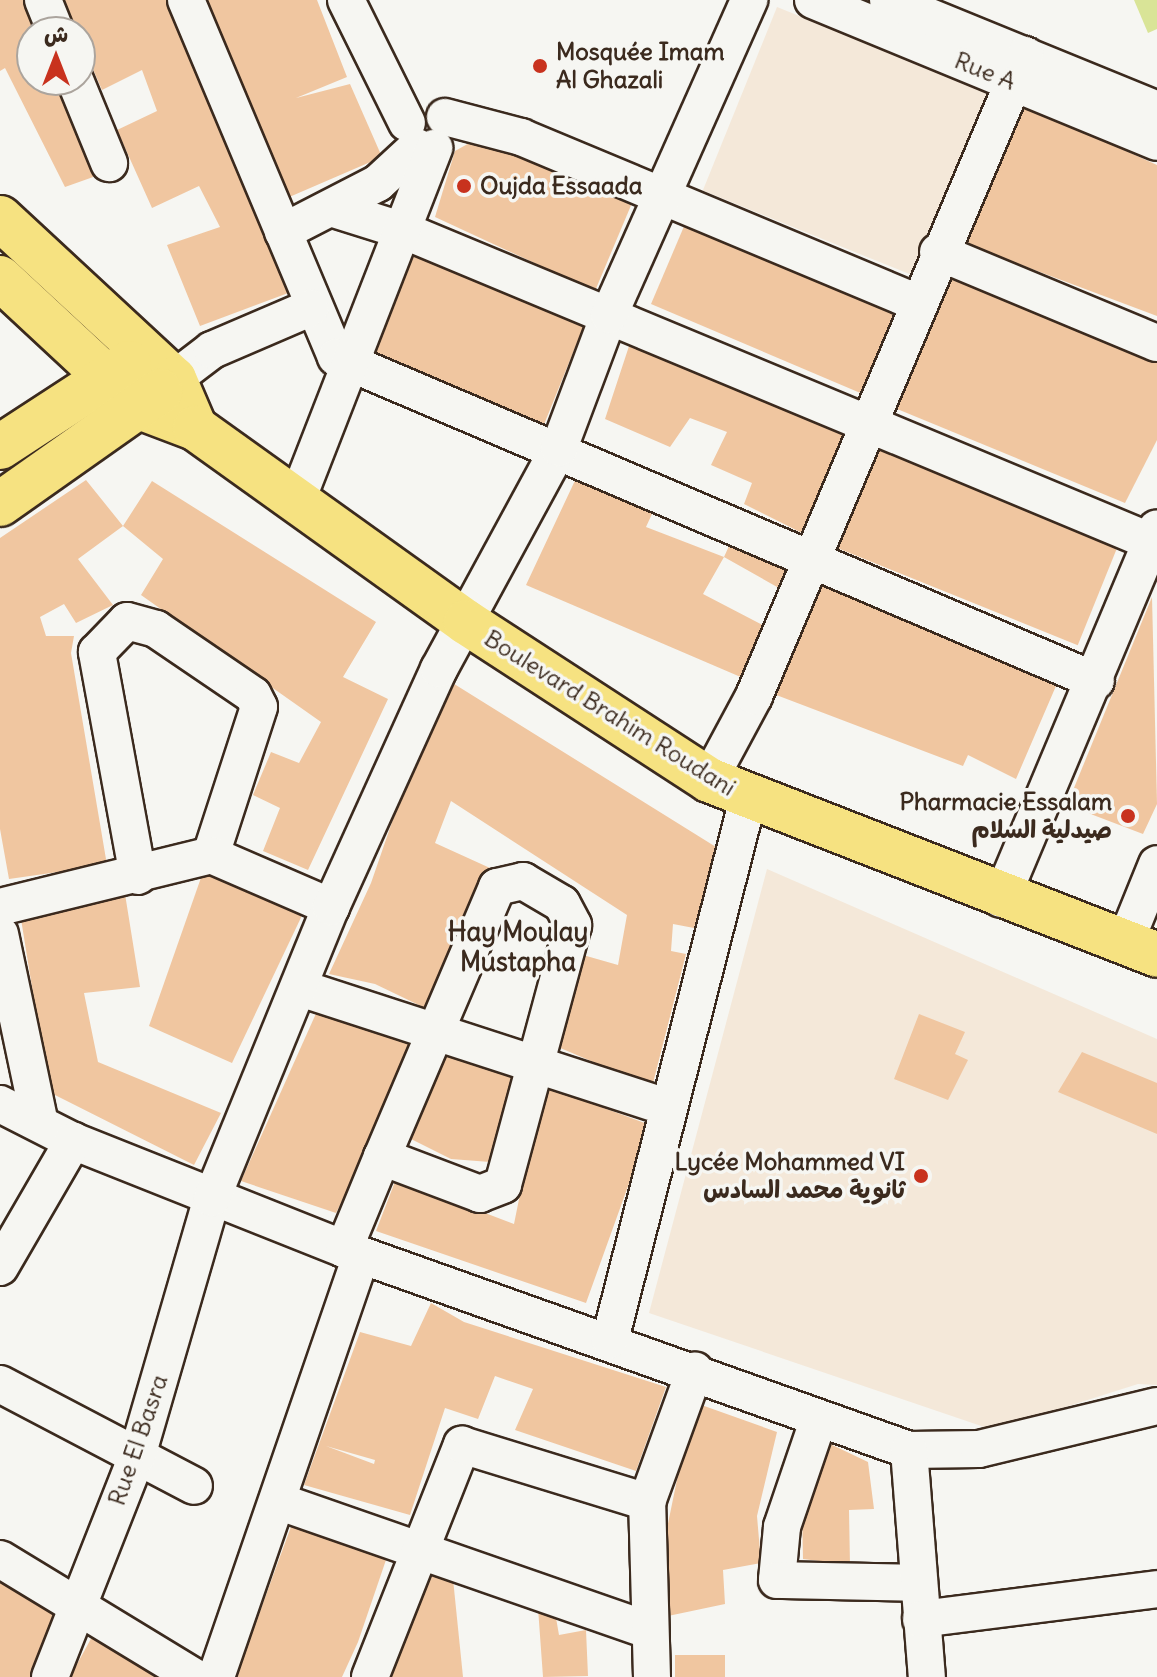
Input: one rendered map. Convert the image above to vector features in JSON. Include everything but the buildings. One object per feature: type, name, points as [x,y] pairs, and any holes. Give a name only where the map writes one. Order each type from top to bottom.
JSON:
[{"type":"main road","points":[[0,218],[159,366],[195,428]]},
{"type":"main road","name":"Boulevard Brahim Roudani","points":[[0,278],[103,379],[139,407],[195,428],[466,622],[709,780],[748,799],[1001,899],[1141,949]]},
{"type":"main road","points":[[0,447],[103,379],[159,366]]},
{"type":"main road","points":[[0,504],[139,407],[159,366]]},
{"type":"street","points":[[186,0],[283,232],[310,308],[336,357],[815,556],[1096,681]]},
{"type":"street","points":[[297,500],[407,232],[426,134],[346,0]]},
{"type":"street","name":"Rue El Basra","points":[[50,1677],[137,1456],[212,1198],[331,907],[466,622],[559,448],[609,315],[749,0]]},
{"type":"street","name":"Rue A","points":[[813,0],[1019,69],[1157,110]]},
{"type":"street","name":"Rue A","points":[[888,0],[954,14],[1019,69],[1157,142]]},
{"type":"street","points":[[709,780],[815,556],[916,302],[1019,69]]},
{"type":"street","points":[[82,96],[109,163]]},
{"type":"street","points":[[283,232],[334,209],[401,167],[426,134]]},
{"type":"street","points":[[426,134],[521,137],[660,198],[916,302]]},
{"type":"street","points":[[334,209],[407,232],[869,426],[1155,538],[1001,899]]},
{"type":"street","points":[[938,252],[1157,343]]},
{"type":"street","points":[[159,366],[212,350],[310,308]]},
{"type":"street","points":[[138,876],[97,652],[127,621],[156,629],[253,695],[259,707],[211,855]]},
{"type":"street","points":[[610,1340],[664,1106],[748,799]]},
{"type":"street","points":[[0,907],[138,876],[211,855],[331,907]]},
{"type":"street","points":[[1141,949],[1157,864]]},
{"type":"street","points":[[216,1677],[280,1502],[382,1157],[497,887],[523,881],[574,917],[497,1189],[480,1194],[382,1157]]},
{"type":"street","points":[[0,934],[40,1123]]},
{"type":"street","points":[[300,988],[434,1035],[664,1106]]},
{"type":"street","points":[[0,1104],[73,1141],[352,1252],[695,1370],[818,1421],[909,1450],[979,1449],[1157,1406]]},
{"type":"street","points":[[0,1267],[73,1141]]},
{"type":"street","points":[[652,1677],[647,1630],[647,1502],[695,1370]]},
{"type":"street","points":[[0,1384],[194,1486]]},
{"type":"street","points":[[818,1421],[782,1527],[777,1580],[919,1583]]},
{"type":"street","points":[[370,1677],[419,1545],[462,1445],[647,1502]]},
{"type":"street","points":[[909,1450],[927,1677]]},
{"type":"street","points":[[280,1502],[419,1545],[647,1630]]},
{"type":"street","points":[[0,1559],[74,1610],[194,1677]]},
{"type":"street","points":[[921,1619],[1157,1589]]},
{"type":"shaded area","points":[[777,7],[987,92],[913,276],[703,191]]},
{"type":"shaded area","name":"Lycée Mohammed VI ثانوية محمد السادس","points":[[767,869],[1157,1039],[1157,1385],[1138,1384],[993,1430],[649,1313]]},
{"type":"green space","points":[[1134,0],[1157,0],[1157,29],[1148,33]]},
{"type":"place","name":"Mosquée Imam Al Ghazali","points":[[540,66]]},
{"type":"place","name":"Oujda Essaada","points":[[464,186]]},
{"type":"place","name":"Pharmacie Essalam صيدلية السلام","points":[[1128,816]]},
{"type":"place","name":"Lycée Mohammed VI ثانوية محمد السادس","points":[[921,1176]]},
{"type":"district","name":"Hay Moulay Mustapha","points":[[518,947]]}]
